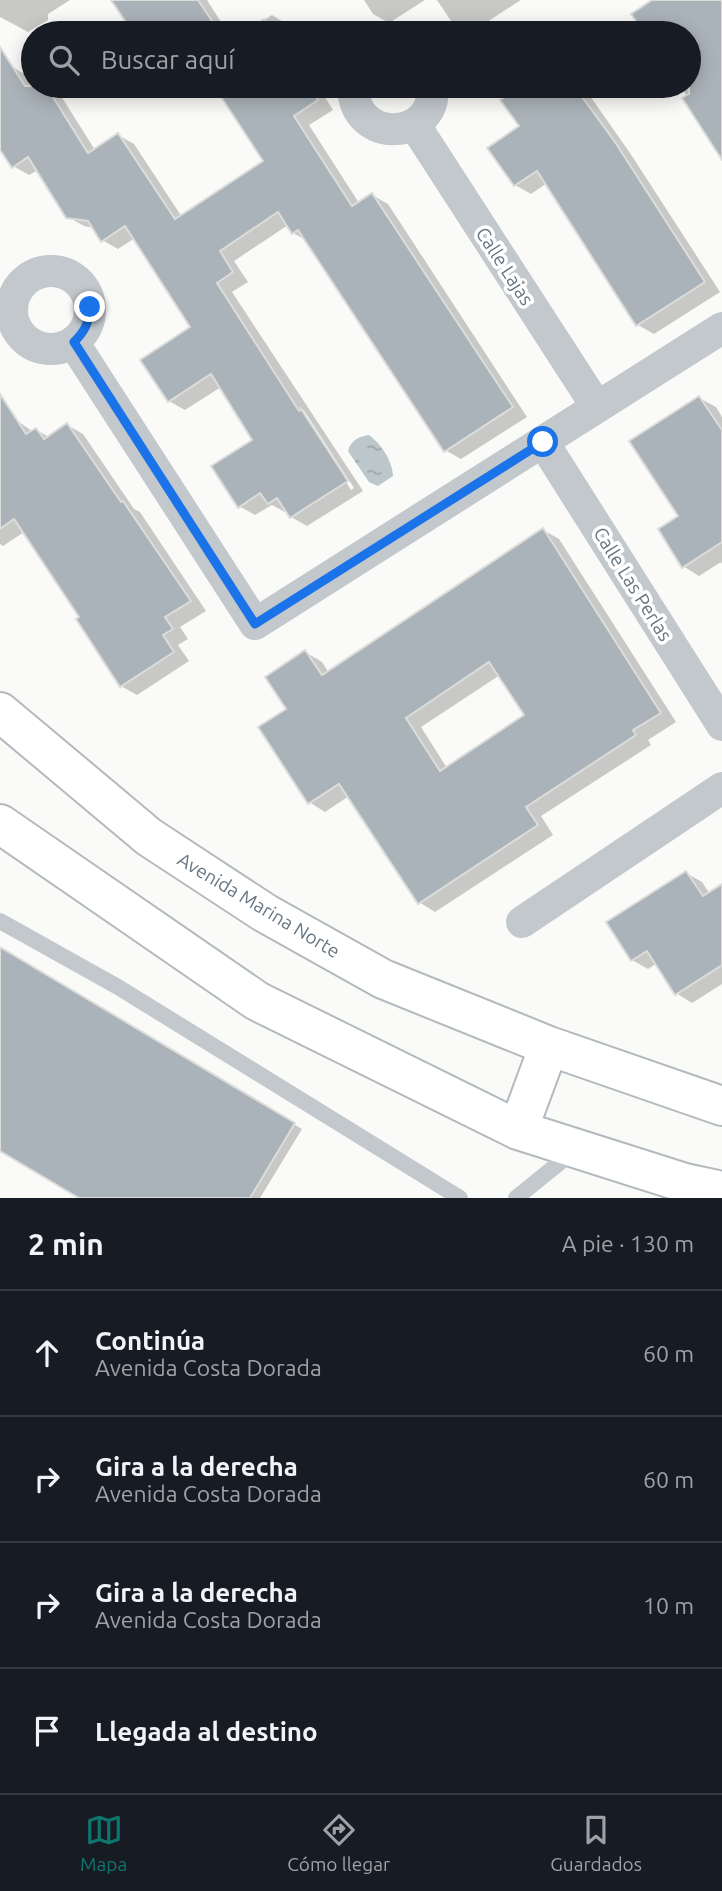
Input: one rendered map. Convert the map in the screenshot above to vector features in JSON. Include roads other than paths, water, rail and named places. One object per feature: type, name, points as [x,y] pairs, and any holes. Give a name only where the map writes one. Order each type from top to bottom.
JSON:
[{"type":"main road","name":"Avenida Marina Norte","points":[[0,712],[149,837],[265,914],[383,978],[549,1046],[722,1106]]},
{"type":"main road","points":[[0,824],[257,1001],[518,1130],[685,1183],[722,1191]]},
{"type":"main road","points":[[518,1130],[549,1046]]},
{"type":"street","points":[[354,98],[357,110],[376,127],[389,130],[414,124],[424,115],[431,98]]},
{"type":"street","name":"Calle Lajas","points":[[414,124],[597,407]]},
{"type":"street","points":[[74,342],[255,624],[722,328]]},
{"type":"street","name":"Calle Las Perlas","points":[[543,442],[722,725]]},
{"type":"street","points":[[522,922],[722,788]]},
{"type":"lane","points":[[0,921],[118,987],[460,1198]]},
{"type":"lane","points":[[516,1198],[576,1149]]},
{"type":"water","points":[[369,435],[378,443],[391,464],[393,476],[378,486],[369,482],[348,451],[356,440]]}]
